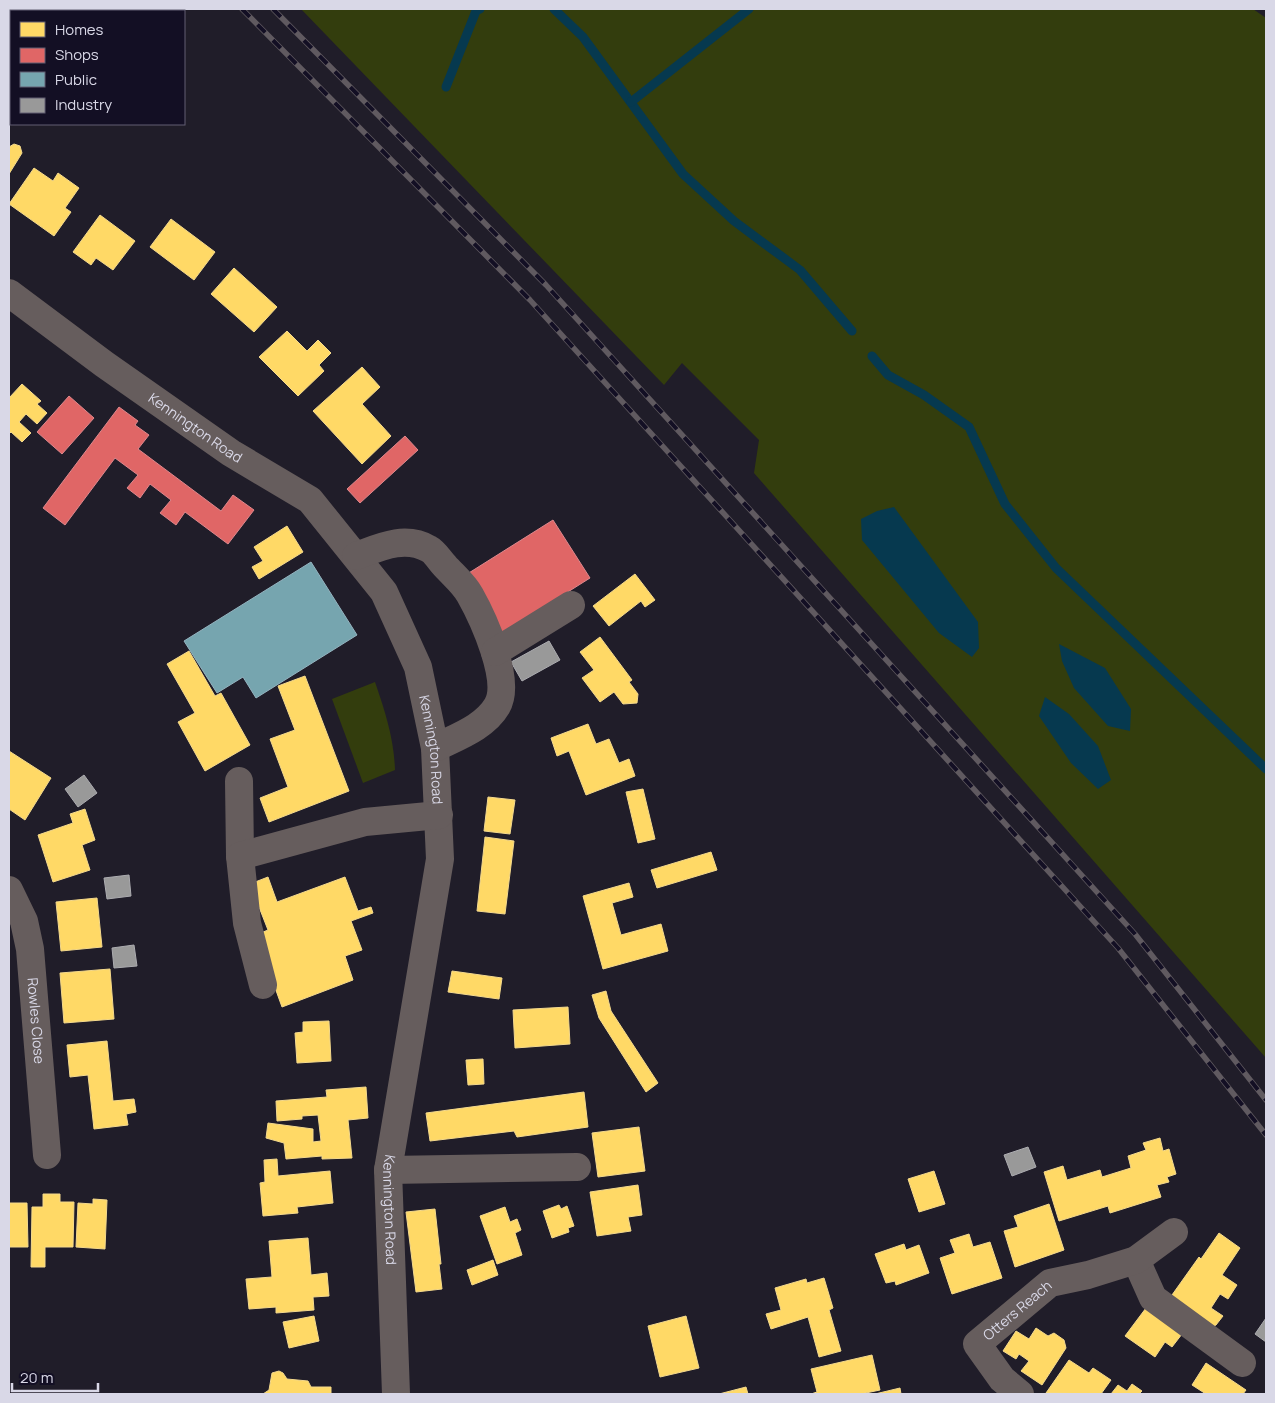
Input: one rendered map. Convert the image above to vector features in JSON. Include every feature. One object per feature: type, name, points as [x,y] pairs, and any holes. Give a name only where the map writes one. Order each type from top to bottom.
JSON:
[{"type":"street","name":"Kennington Road","points":[[9,293],[104,364],[230,453],[310,500],[384,592],[418,667],[435,748],[440,859],[388,1170],[396,1394]]},
{"type":"street","points":[[356,556],[388,544],[409,542],[430,550],[469,594],[495,652],[499,666],[501,686],[498,705],[486,721],[435,748]]},
{"type":"street","points":[[495,652],[571,605]]},
{"type":"street","points":[[239,781],[240,856],[247,923],[263,984]]},
{"type":"street","points":[[240,856],[364,822],[439,815]]},
{"type":"street","name":"Rowles Close","points":[[9,890],[24,922],[30,949],[47,1155]]},
{"type":"street","points":[[388,1170],[577,1167]]},
{"type":"street","name":"Otters Reach","points":[[1020,1394],[1002,1379],[976,1344],[1050,1284],[1088,1275],[1136,1260],[1174,1232]]},
{"type":"street","points":[[1136,1260],[1153,1298],[1242,1363]]},
{"type":"green space","points":[[301,9],[1253,9],[1266,18],[1266,1058],[754,473],[759,440],[682,363],[664,385]]},
{"type":"green space","points":[[375,682],[391,736],[395,770],[363,783],[332,699]]},
{"type":"water","points":[[894,507],[978,622],[979,648],[972,657],[939,633],[862,540],[861,519],[877,511]]},
{"type":"water","points":[[1059,644],[1105,668],[1131,709],[1130,731],[1108,726],[1074,688],[1062,661]]},
{"type":"water","points":[[1045,697],[1069,714],[1098,746],[1111,780],[1098,789],[1071,763],[1039,716]]},
{"type":"building: Homes","points":[[9,52],[10,109],[9,108]]},
{"type":"building: Homes","points":[[14,144],[20,146],[22,153],[9,174],[9,147]]},
{"type":"building: Homes","points":[[34,168],[53,181],[58,173],[79,188],[65,208],[71,212],[54,236],[9,204]]},
{"type":"building: Homes","points":[[100,215],[135,241],[113,270],[96,258],[91,265],[73,252]]},
{"type":"building: Homes","points":[[171,219],[215,252],[194,280],[150,247]]},
{"type":"building: Homes","points":[[234,268],[277,307],[254,332],[211,294]]},
{"type":"building: Homes","points":[[287,331],[307,351],[318,340],[331,353],[319,365],[324,371],[298,396],[259,357]]},
{"type":"building: Homes","points":[[362,367],[380,387],[362,404],[391,436],[362,464],[313,411]]},
{"type":"building: Homes","points":[[22,384],[41,401],[37,404],[47,413],[37,424],[26,414],[19,422],[31,433],[22,442],[11,432],[9,434],[9,398]]},
{"type":"building: Homes","points":[[287,526],[303,552],[259,579],[252,567],[263,561],[254,547]]},
{"type":"building: Homes","points":[[635,574],[655,600],[645,607],[641,601],[609,626],[593,606]]},
{"type":"building: Homes","points":[[600,637],[632,680],[629,682],[638,694],[637,703],[623,704],[614,692],[600,702],[582,678],[594,670],[580,652]]},
{"type":"building: Homes","points":[[189,651],[215,696],[221,693],[250,745],[205,771],[178,722],[195,713],[167,664]]},
{"type":"building: Homes","points":[[305,676],[349,791],[269,822],[260,798],[288,787],[270,739],[295,730],[278,686]]},
{"type":"building: Homes","points":[[588,724],[596,744],[609,739],[619,763],[629,759],[635,776],[586,795],[569,751],[557,756],[551,738]]},
{"type":"building: Homes","points":[[9,751],[51,778],[25,820],[9,809]]},
{"type":"building: Homes","points":[[643,789],[655,839],[638,843],[626,792]]},
{"type":"building: Homes","points":[[488,797],[515,800],[510,834],[484,831]]},
{"type":"building: Homes","points":[[85,809],[95,840],[82,845],[90,870],[53,882],[38,835],[73,823],[70,814]]},
{"type":"building: Homes","points":[[485,837],[514,841],[505,914],[477,911]]},
{"type":"building: Homes","points":[[711,852],[717,870],[657,888],[651,870]]},
{"type":"building: Homes","points":[[268,877],[277,902],[345,877],[358,911],[371,907],[373,913],[351,921],[362,950],[345,956],[353,980],[282,1007],[256,935],[268,930],[250,884]]},
{"type":"building: Homes","points":[[629,883],[633,897],[612,903],[621,935],[661,924],[668,951],[603,969],[583,896]]},
{"type":"building: Homes","points":[[97,898],[102,947],[61,951],[56,902]]},
{"type":"building: Homes","points":[[110,969],[114,1019],[64,1023],[60,973]]},
{"type":"building: Homes","points":[[452,971],[502,978],[499,999],[448,992]]},
{"type":"building: Homes","points":[[606,991],[611,1011],[658,1083],[646,1092],[599,1018],[592,995]]},
{"type":"building: Homes","points":[[568,1007],[570,1044],[515,1048],[513,1010]]},
{"type":"building: Homes","points":[[329,1021],[331,1061],[297,1063],[295,1033],[303,1032],[303,1022]]},
{"type":"building: Homes","points":[[107,1041],[113,1101],[134,1099],[136,1112],[126,1114],[128,1125],[94,1129],[88,1075],[70,1077],[67,1045]]},
{"type":"building: Homes","points":[[483,1059],[484,1084],[468,1085],[466,1060]]},
{"type":"building: Homes","points":[[366,1087],[368,1118],[348,1120],[352,1158],[322,1159],[322,1156],[286,1159],[284,1143],[266,1138],[268,1123],[313,1129],[313,1142],[321,1141],[318,1115],[302,1116],[302,1119],[277,1121],[276,1101],[327,1097],[326,1090]]},
{"type":"building: Homes","points":[[584,1092],[588,1127],[517,1137],[514,1131],[430,1141],[426,1113]]},
{"type":"building: Homes","points":[[639,1127],[645,1171],[598,1177],[592,1133]]},
{"type":"building: Homes","points":[[1160,1138],[1163,1151],[1169,1149],[1176,1174],[1167,1177],[1169,1182],[1157,1185],[1161,1197],[1110,1213],[1108,1206],[1059,1221],[1044,1172],[1063,1166],[1067,1180],[1100,1170],[1102,1177],[1131,1168],[1128,1156],[1146,1150],[1143,1143]]},
{"type":"building: Homes","points":[[277,1159],[278,1176],[330,1171],[333,1203],[297,1207],[298,1213],[263,1216],[260,1183],[265,1182],[264,1160]]},
{"type":"building: Homes","points":[[934,1171],[945,1204],[919,1212],[908,1179]]},
{"type":"building: Homes","points":[[638,1185],[642,1215],[628,1217],[631,1231],[597,1236],[590,1192]]},
{"type":"building: Homes","points":[[43,1194],[60,1194],[60,1202],[74,1202],[73,1247],[45,1247],[45,1267],[31,1267],[32,1207],[43,1207]]},
{"type":"building: Homes","points":[[93,1199],[107,1200],[105,1249],[76,1247],[78,1203],[93,1204]]},
{"type":"building: Homes","points":[[9,1203],[27,1203],[28,1247],[9,1247]]},
{"type":"building: Homes","points":[[1049,1204],[1064,1250],[1015,1267],[1004,1231],[1018,1227],[1014,1216]]},
{"type":"building: Homes","points":[[559,1205],[561,1209],[567,1206],[574,1226],[568,1228],[569,1232],[552,1238],[543,1211]]},
{"type":"building: Homes","points":[[505,1207],[510,1222],[517,1219],[521,1230],[515,1233],[522,1255],[497,1264],[480,1216]]},
{"type":"building: Homes","points":[[435,1209],[442,1289],[416,1292],[406,1212]]},
{"type":"building: Homes","points":[[1219,1233],[1240,1248],[1222,1275],[1237,1285],[1228,1299],[1220,1294],[1211,1308],[1223,1316],[1216,1325],[1207,1329],[1167,1302],[1199,1257],[1201,1259]]},
{"type":"building: Homes","points":[[969,1234],[973,1247],[990,1242],[1002,1278],[952,1294],[940,1258],[955,1253],[950,1240]]},
{"type":"building: Homes","points":[[308,1238],[311,1275],[327,1273],[329,1296],[313,1297],[314,1310],[276,1313],[276,1307],[249,1309],[246,1279],[272,1277],[269,1241]]},
{"type":"building: Homes","points":[[904,1244],[906,1250],[919,1245],[929,1273],[896,1285],[895,1281],[886,1283],[875,1254]]},
{"type":"building: Homes","points":[[493,1260],[498,1275],[472,1285],[467,1270]]},
{"type":"building: Homes","points":[[824,1278],[833,1308],[829,1310],[841,1351],[819,1357],[808,1317],[771,1329],[766,1314],[781,1310],[775,1288],[806,1279],[807,1283]]},
{"type":"building: Homes","points":[[1146,1308],[1182,1334],[1172,1347],[1165,1342],[1155,1357],[1125,1336]]},
{"type":"building: Homes","points":[[314,1316],[319,1341],[289,1348],[283,1322]]},
{"type":"building: Homes","points":[[686,1316],[699,1368],[660,1377],[648,1326]]},
{"type":"building: Homes","points":[[1036,1328],[1048,1336],[1054,1333],[1064,1340],[1066,1348],[1042,1385],[1021,1371],[1029,1361],[1019,1354],[1016,1359],[1003,1351],[1016,1331],[1029,1339]]},
{"type":"building: Homes","points":[[872,1355],[880,1390],[861,1394],[811,1394],[817,1392],[811,1369]]},
{"type":"building: Homes","points":[[1069,1360],[1089,1373],[1093,1368],[1111,1380],[1101,1394],[1046,1393]]},
{"type":"building: Homes","points":[[1206,1363],[1246,1390],[1243,1394],[1206,1394],[1192,1385]]},
{"type":"building: Homes","points":[[279,1371],[287,1379],[308,1381],[311,1387],[331,1387],[331,1394],[263,1394],[269,1390],[272,1373]]},
{"type":"building: Homes","points":[[1132,1384],[1142,1391],[1139,1394],[1111,1394],[1118,1385],[1127,1391]]},
{"type":"building: Homes","points":[[746,1387],[748,1394],[719,1394]]},
{"type":"building: Homes","points":[[900,1388],[901,1394],[875,1394]]},
{"type":"building: Shops","points":[[69,396],[94,418],[62,454],[37,432]]},
{"type":"building: Shops","points":[[119,407],[138,421],[135,425],[149,435],[138,449],[221,511],[233,495],[254,510],[228,544],[185,512],[176,525],[160,513],[171,500],[150,484],[140,498],[127,488],[138,475],[115,458],[65,525],[43,508]]},
{"type":"building: Shops","points":[[405,436],[418,450],[360,503],[347,489]]},
{"type":"building: Shops","points":[[553,520],[590,578],[501,634],[464,576]]},
{"type":"building: Public","points":[[311,562],[357,635],[256,698],[243,677],[217,693],[184,641]]},
{"type":"building: Industry","points":[[549,641],[560,660],[522,681],[511,662]]},
{"type":"building: Industry","points":[[84,775],[97,793],[78,807],[65,789]]},
{"type":"building: Industry","points":[[129,875],[131,896],[107,899],[104,878]]},
{"type":"building: Industry","points":[[134,945],[137,966],[114,968],[112,948]]},
{"type":"building: Industry","points":[[1028,1147],[1036,1167],[1012,1176],[1004,1155]]},
{"type":"building: Industry","points":[[1266,1318],[1266,1342],[1255,1334]]},
{"type":"waterway","points":[[446,87],[476,11],[480,9]]},
{"type":"waterway","points":[[554,9],[583,37],[683,174],[734,221],[800,270],[852,331]]},
{"type":"waterway","points":[[631,102],[749,9]]},
{"type":"waterway","points":[[872,356],[888,375],[924,395],[969,427],[1005,504],[1056,568],[1266,769]]},
{"type":"railway","points":[[242,9],[530,300],[1118,948],[1266,1135]]},
{"type":"railway","points":[[273,9],[546,285],[1135,934],[1266,1100]]}]
